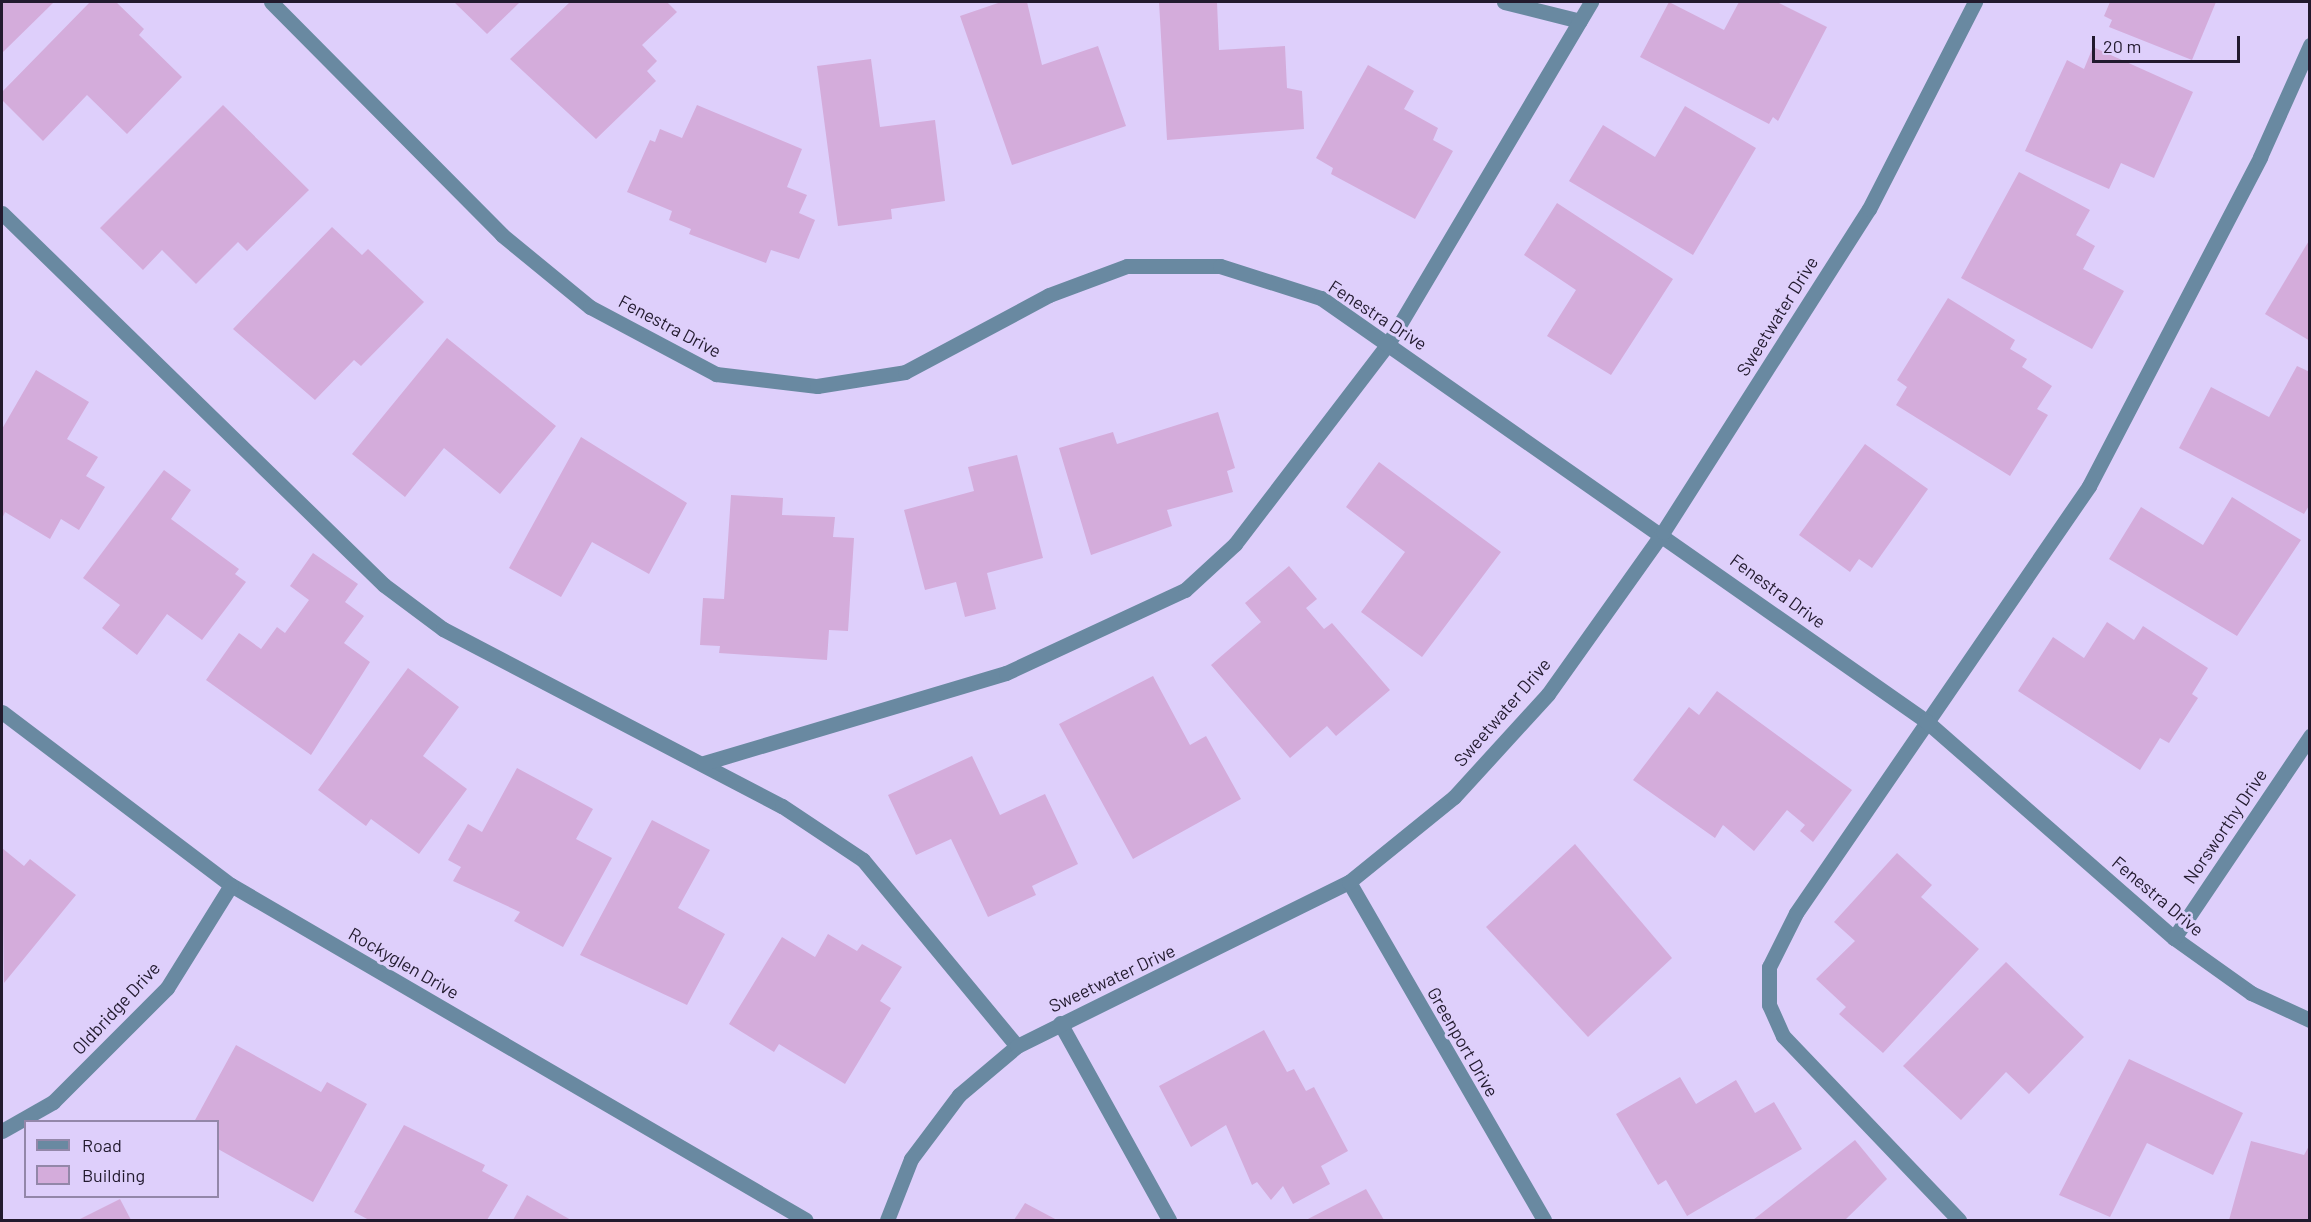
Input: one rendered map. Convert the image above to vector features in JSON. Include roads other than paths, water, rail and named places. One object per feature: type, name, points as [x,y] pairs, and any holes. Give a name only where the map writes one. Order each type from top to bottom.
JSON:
[{"type":"street","name":"Fenestra Drive","points":[[270,2],[501,236],[590,307],[716,374],[817,386],[905,372],[1049,295],[1127,266],[1220,266],[1321,298],[1663,532],[1926,720],[2174,938],[2251,993],[2310,1020]]},
{"type":"street","points":[[1504,2],[1580,21]]},
{"type":"street","points":[[704,763],[1006,673],[1185,590],[1235,544],[1388,344],[1591,2]]},
{"type":"street","name":"Sweetwater Drive","points":[[887,1221],[911,1159],[945,1113],[1017,1046],[1349,882],[1454,797],[1548,694],[1663,532],[1869,209],[1975,2]]},
{"type":"street","points":[[1959,1221],[1783,1036],[1769,1005],[1769,967],[1796,913],[1926,720],[2089,486],[2260,157],[2310,45]]},
{"type":"street","points":[[2,213],[384,585],[443,629],[704,763],[863,860],[1017,1046]]},
{"type":"street","name":"Rockyglen Drive","points":[[2,712],[231,885],[806,1221]]},
{"type":"street","name":"Norsworthy Drive","points":[[2174,938],[2310,736]]},
{"type":"street","name":"Greenport Drive","points":[[1349,882],[1544,1221]]},
{"type":"street","name":"Oldbridge Drive","points":[[2,1131],[53,1102],[167,988],[231,885]]},
{"type":"street","points":[[1060,1023],[1169,1221]]}]
